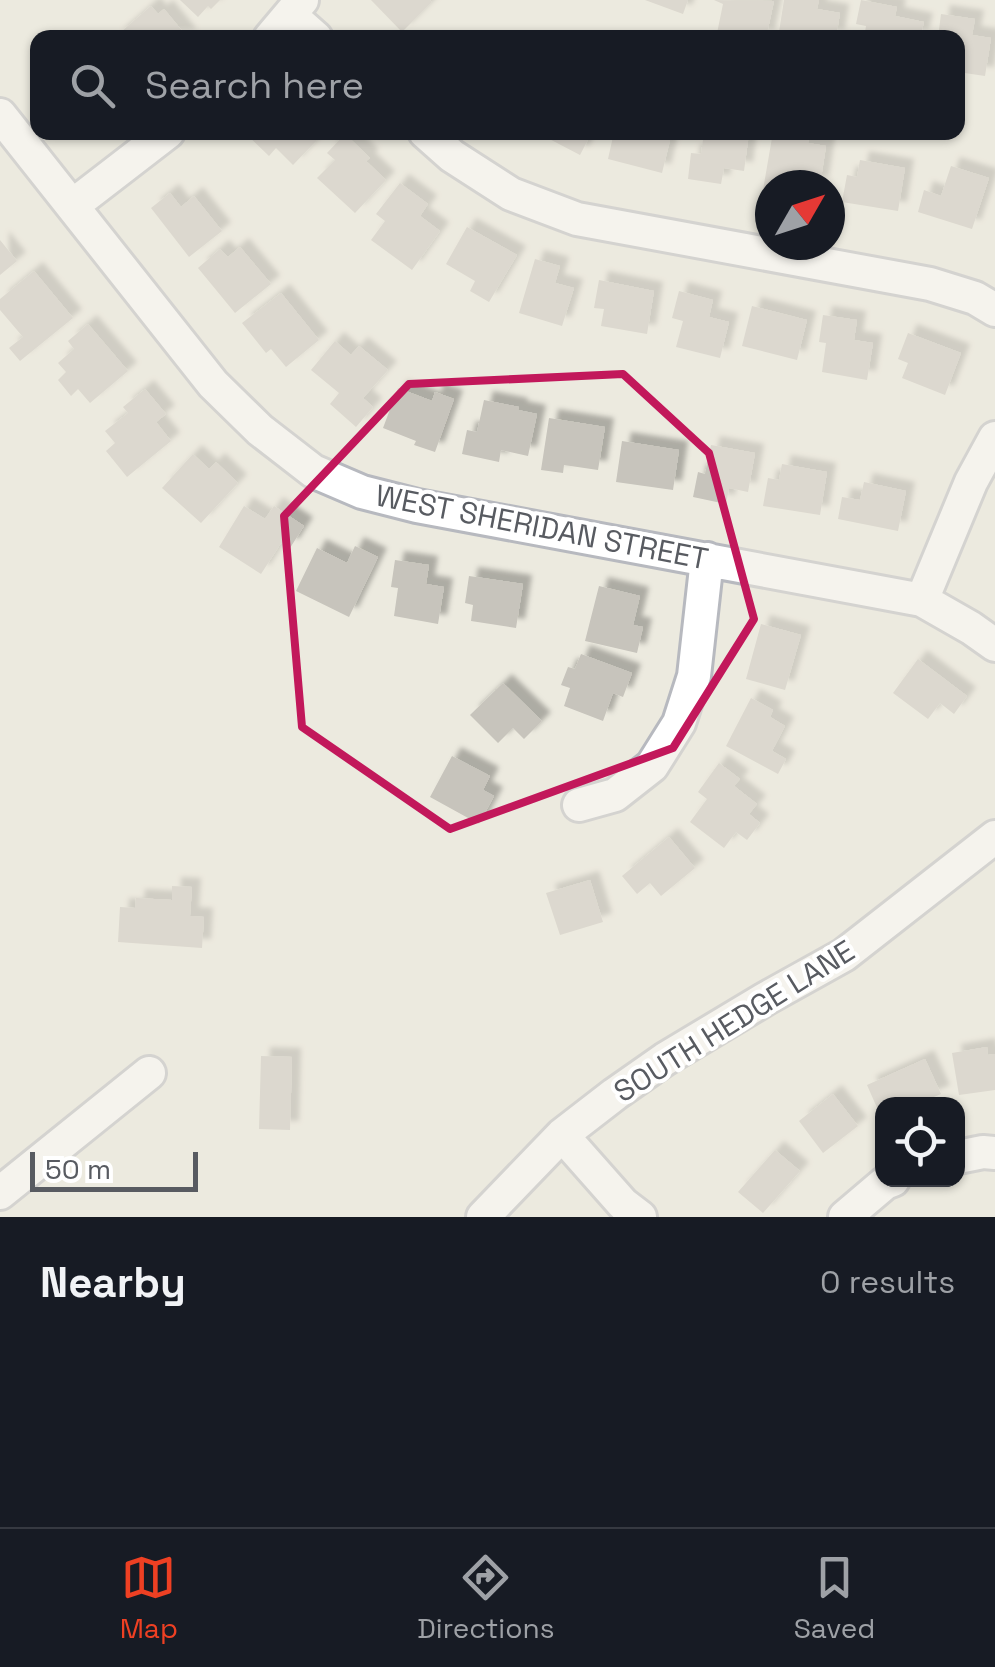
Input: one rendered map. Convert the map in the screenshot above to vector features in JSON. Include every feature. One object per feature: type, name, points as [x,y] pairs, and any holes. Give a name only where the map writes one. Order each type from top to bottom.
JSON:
[{"type":"street","name":"WEST SHERIDAN STREET","points":[[0,115],[214,384],[260,430],[313,470],[362,492],[417,506],[922,600],[995,645]]},
{"type":"street","points":[[72,206],[158,140]]},
{"type":"street","points":[[434,140],[510,194],[577,219],[930,284],[975,298],[995,310]]},
{"type":"street","points":[[922,600],[995,438]]},
{"type":"street","points":[[579,804],[615,795],[652,766],[679,723],[694,676],[708,558]]},
{"type":"street","name":"SOUTH HEDGE LANE","points":[[483,1217],[562,1134],[665,1060],[844,955],[995,837]]},
{"type":"street","points":[[0,1193],[149,1073]]},
{"type":"street","points":[[562,1134],[623,1204],[640,1217]]},
{"type":"street","points":[[965,1156],[995,1153]]},
{"type":"street","points":[[845,1217],[880,1187]]},
{"type":"highlighted area","points":[[623,374],[709,453],[754,619],[673,748],[450,829],[302,727],[284,516],[409,384]]},
{"type":"building","points":[[180,0],[220,0],[198,17]]},
{"type":"building","points":[[371,0],[432,2],[404,30]]},
{"type":"building","points":[[645,0],[688,0],[683,14]]},
{"type":"building","points":[[714,0],[774,1],[768,30],[718,30],[723,4]]},
{"type":"building","points":[[784,0],[819,0],[817,9],[840,13],[837,30],[779,30]]},
{"type":"building","points":[[861,0],[897,7],[895,16],[924,22],[922,30],[865,30],[866,26],[856,24]]},
{"type":"building","points":[[151,6],[158,14],[164,9],[181,30],[123,30]]},
{"type":"building","points":[[941,14],[975,19],[972,35],[991,38],[985,76],[965,73],[965,30],[939,30]]},
{"type":"building","points":[[252,140],[317,140],[293,165],[276,148],[269,156]]},
{"type":"building","points":[[339,140],[351,140],[386,180],[355,213],[317,178],[335,160],[327,153]]},
{"type":"building","points":[[551,140],[588,140],[580,155]]},
{"type":"building","points":[[612,140],[670,140],[662,173],[608,159]]},
{"type":"building","points":[[703,140],[748,140],[744,171],[724,168],[721,184],[688,179],[691,153],[701,154]]},
{"type":"building","points":[[772,140],[809,140],[808,143],[826,146],[822,170],[766,170]]},
{"type":"building","points":[[860,160],[905,168],[898,211],[845,202],[847,175],[857,177]]},
{"type":"building","points":[[951,166],[989,178],[972,229],[918,212],[924,190],[941,196]]},
{"type":"building","points":[[400,183],[428,204],[420,216],[440,231],[412,270],[371,240],[385,221],[376,214]]},
{"type":"building","points":[[170,193],[181,207],[194,196],[222,231],[189,257],[151,208]]},
{"type":"building","points":[[467,227],[517,255],[489,302],[470,291],[475,281],[446,264]]},
{"type":"building","points":[[0,240],[17,261],[0,275]]},
{"type":"building","points":[[240,247],[271,284],[235,313],[198,268],[220,249],[228,257]]},
{"type":"building","points":[[535,259],[560,266],[555,283],[574,288],[562,326],[519,313]]},
{"type":"building","points":[[34,271],[73,318],[20,361],[9,348],[23,337],[0,310],[0,299]]},
{"type":"building","points":[[599,280],[654,291],[647,334],[601,326],[604,309],[594,308]]},
{"type":"building","points":[[679,291],[713,300],[709,317],[729,322],[720,358],[676,347],[683,321],[672,318]]},
{"type":"building","points":[[281,293],[319,340],[286,367],[271,349],[266,353],[242,323]]},
{"type":"building","points":[[752,306],[807,320],[797,360],[742,346]]},
{"type":"building","points":[[823,315],[857,320],[854,340],[873,343],[867,380],[822,372],[826,343],[819,342]]},
{"type":"building","points":[[88,324],[128,371],[90,403],[78,389],[71,396],[58,380],[66,372],[58,363],[74,349],[68,341]]},
{"type":"building","points":[[908,333],[961,353],[945,395],[902,378],[908,363],[898,359]]},
{"type":"building","points":[[335,341],[351,355],[359,346],[388,370],[363,398],[373,407],[356,427],[330,404],[339,393],[311,370]]},
{"type":"building","points":[[398,388],[432,401],[435,392],[454,399],[435,452],[383,428]]},
{"type":"building","points":[[145,389],[166,414],[156,422],[171,441],[127,477],[106,451],[115,443],[105,431],[128,413],[123,407]]},
{"type":"building","points":[[484,400],[537,414],[528,456],[501,450],[499,462],[462,454],[467,430],[477,432]]},
{"type":"building","points":[[549,418],[605,427],[598,470],[564,465],[563,473],[541,470]]},
{"type":"building","points":[[622,441],[679,450],[673,490],[616,482]]},
{"type":"building","points":[[711,445],[755,453],[748,492],[729,488],[726,504],[693,497],[698,472],[705,474]]},
{"type":"building","points":[[193,454],[209,469],[216,462],[238,483],[201,523],[162,488]]},
{"type":"building","points":[[782,464],[827,472],[820,515],[763,506],[768,478],[779,480]]},
{"type":"building","points":[[864,482],[906,491],[898,531],[838,519],[842,497],[860,500]]},
{"type":"building","points":[[244,506],[265,519],[274,506],[304,526],[290,548],[281,543],[261,574],[219,547]]},
{"type":"building","points":[[355,546],[378,557],[349,617],[296,591],[317,548],[347,563]]},
{"type":"building","points":[[395,560],[429,565],[426,584],[444,587],[438,624],[394,616],[398,588],[391,587]]},
{"type":"building","points":[[469,576],[523,584],[516,628],[471,621],[473,605],[465,603]]},
{"type":"building","points":[[599,586],[640,596],[633,625],[643,627],[637,653],[585,641]]},
{"type":"building","points":[[761,624],[801,635],[785,690],[746,679]]},
{"type":"building","points":[[581,654],[632,673],[623,697],[613,693],[603,721],[564,706],[570,688],[561,685],[568,667],[575,669]]},
{"type":"building","points":[[918,659],[967,696],[954,714],[940,703],[928,719],[893,693]]},
{"type":"building","points":[[503,683],[542,721],[524,739],[513,728],[498,743],[470,715]]},
{"type":"building","points":[[751,698],[773,710],[770,717],[785,726],[772,751],[786,759],[778,774],[726,746]]},
{"type":"building","points":[[452,756],[490,776],[483,790],[494,796],[479,824],[430,797]]},
{"type":"building","points":[[719,763],[740,779],[734,786],[757,804],[749,814],[760,823],[747,840],[736,832],[724,848],[690,822],[707,799],[698,792]]},
{"type":"building","points":[[669,837],[695,868],[661,896],[650,883],[637,894],[622,876]]},
{"type":"building","points":[[590,880],[603,922],[560,935],[546,893]]},
{"type":"building","points":[[172,886],[192,887],[190,916],[204,917],[202,948],[118,942],[120,907],[135,908],[136,898],[172,900]]},
{"type":"building","points":[[987,1047],[988,1055],[995,1054],[995,1090],[959,1095],[952,1053]]},
{"type":"building","points":[[261,1056],[292,1057],[290,1130],[259,1129]]},
{"type":"building","points":[[925,1059],[941,1094],[875,1097],[875,1103],[867,1085]]},
{"type":"building","points":[[833,1094],[858,1126],[823,1153],[799,1121]]},
{"type":"building","points":[[775,1150],[800,1171],[763,1213],[738,1192]]}]
